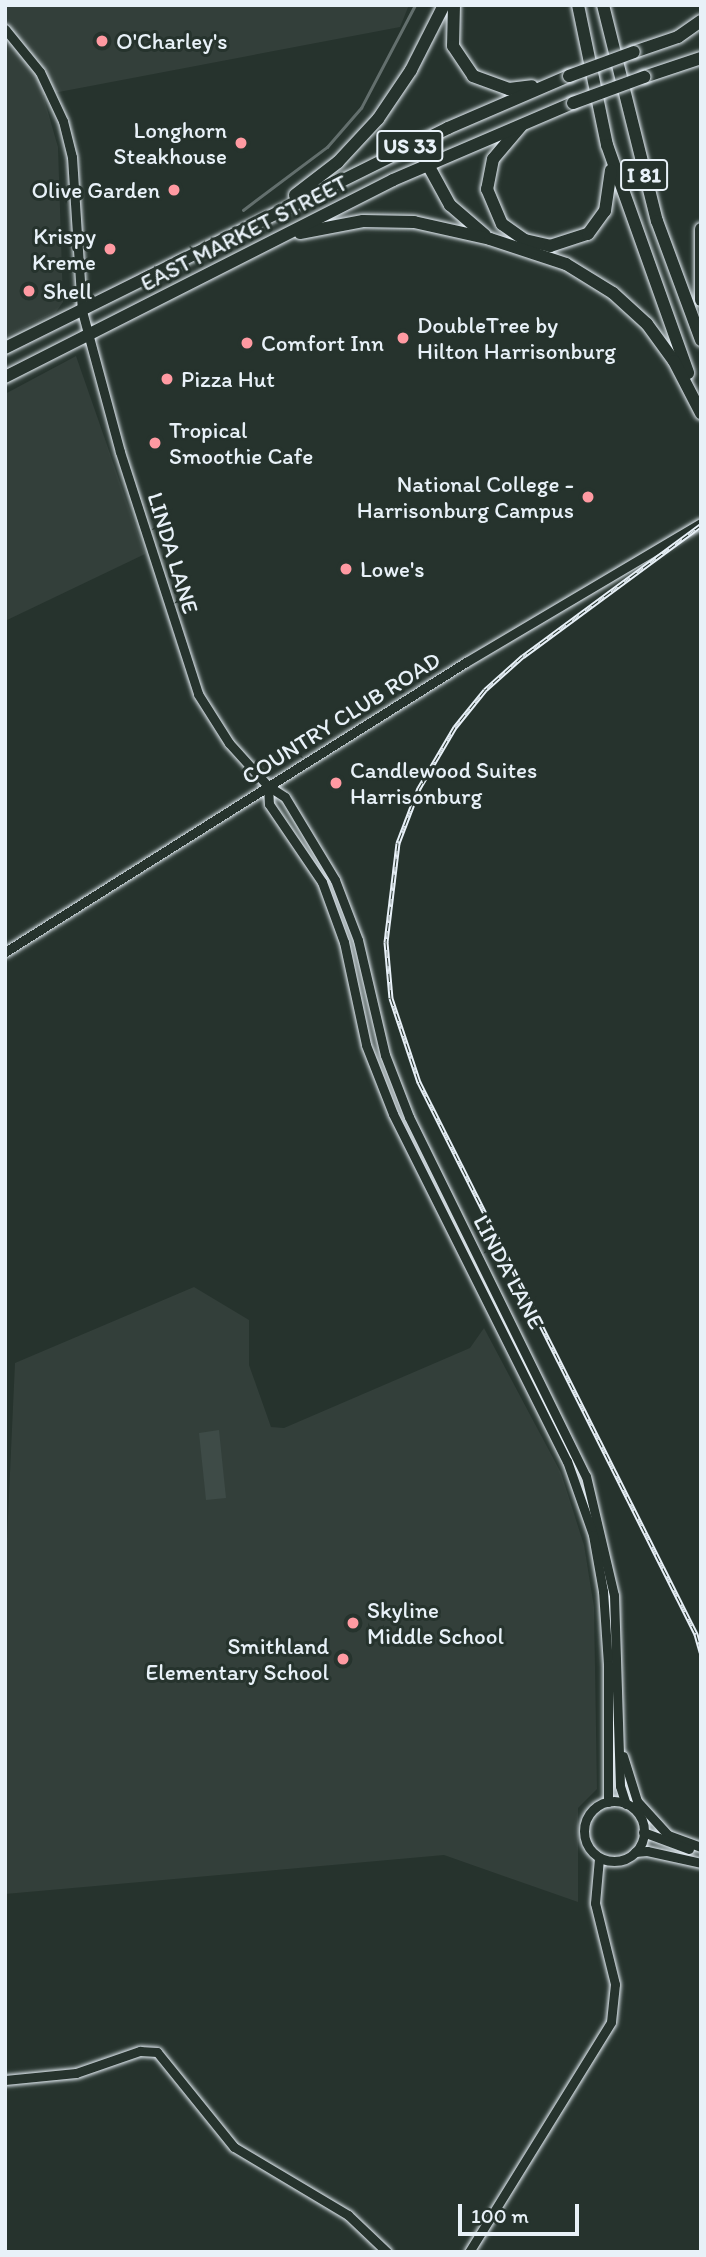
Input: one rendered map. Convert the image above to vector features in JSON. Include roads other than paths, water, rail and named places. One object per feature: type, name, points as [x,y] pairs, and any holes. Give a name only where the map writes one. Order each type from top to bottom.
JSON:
[{"type":"highway","points":[[254,222],[320,177],[363,137],[403,84],[444,5]]},
{"type":"highway","points":[[454,5],[453,47],[473,76],[509,89],[550,84]]},
{"type":"highway","points":[[570,5],[584,44]]},
{"type":"highway","name":"I 81","points":[[578,5],[584,44],[610,152],[701,404]]},
{"type":"highway","name":"I 81","points":[[603,5],[657,221],[701,340]]},
{"type":"highway","name":"EAST MARKET STREET","points":[[5,348],[416,143],[569,76],[678,37],[701,21]]},
{"type":"highway","name":"EAST MARKET STREET","points":[[5,377],[425,165],[528,120],[701,58]]},
{"type":"highway","points":[[528,120],[497,150],[487,178],[494,212],[525,240],[537,245],[565,244],[588,234],[599,223],[610,196],[610,152]]},
{"type":"highway","points":[[416,143],[425,165],[450,205],[490,239]]},
{"type":"highway","points":[[289,235],[353,222],[394,220],[490,239],[566,264],[617,296],[659,340],[701,413]]},
{"type":"highway","points":[[701,229],[701,300]]},
{"type":"street","name":"LINDA LANE","points":[[5,29],[40,72],[64,121],[72,157],[82,311],[194,684],[215,725],[268,786],[285,797],[335,880],[358,940],[385,1055],[409,1118],[524,1343],[586,1476],[614,1595],[620,1786],[626,1804]]},
{"type":"street","name":"COUNTRY CLUB ROAD","points":[[5,952],[268,786],[701,523]]},
{"type":"street","name":"LINDA LANE","points":[[268,786],[269,804],[322,882],[344,942],[366,1045],[393,1114],[567,1461],[593,1535],[603,1591],[608,1664],[608,1802]]},
{"type":"street","points":[[620,1746],[637,1801],[668,1835],[701,1850]]},
{"type":"street","points":[[635,1852],[643,1832],[641,1818],[626,1804],[608,1802],[590,1812],[583,1832],[588,1848],[599,1858],[609,1861],[635,1852],[701,1863]]},
{"type":"street","points":[[643,1832],[701,1850]]},
{"type":"street","points":[[469,2252],[611,2022],[615,1984],[595,1903],[599,1858]]},
{"type":"street","points":[[597,1880],[609,1861]]},
{"type":"street","points":[[5,2080],[76,2073],[140,2051],[157,2052],[234,2147],[342,2210],[387,2252]]},
{"type":"waterway","points":[[243,210],[327,147],[361,108],[415,5]]},
{"type":"railway","points":[[701,525],[523,656],[485,690],[455,727],[419,788],[398,843],[386,942],[391,998],[419,1082],[696,1634],[701,1652]]},
{"type":"place","name":"O'Charley's","points":[[102,41]]},
{"type":"place","name":"Longhorn Steakhouse","points":[[241,143]]},
{"type":"place","name":"Olive Garden","points":[[174,190]]},
{"type":"place","name":"Krispy Kreme","points":[[110,249]]},
{"type":"place","name":"Shell","points":[[29,291]]},
{"type":"place","name":"DoubleTree by Hilton Harrisonburg","points":[[403,338]]},
{"type":"place","name":"Comfort Inn","points":[[247,343]]},
{"type":"place","name":"Pizza Hut","points":[[167,379]]},
{"type":"place","name":"Tropical Smoothie Cafe","points":[[155,443]]},
{"type":"place","name":"National College - Harrisonburg Campus","points":[[588,497]]},
{"type":"place","name":"Lowe's","points":[[346,569]]},
{"type":"place","name":"Candlewood Suites Harrisonburg","points":[[336,783]]},
{"type":"place","name":"Skyline Middle School","points":[[353,1623]]},
{"type":"place","name":"Smithland Elementary School","points":[[343,1659]]}]
